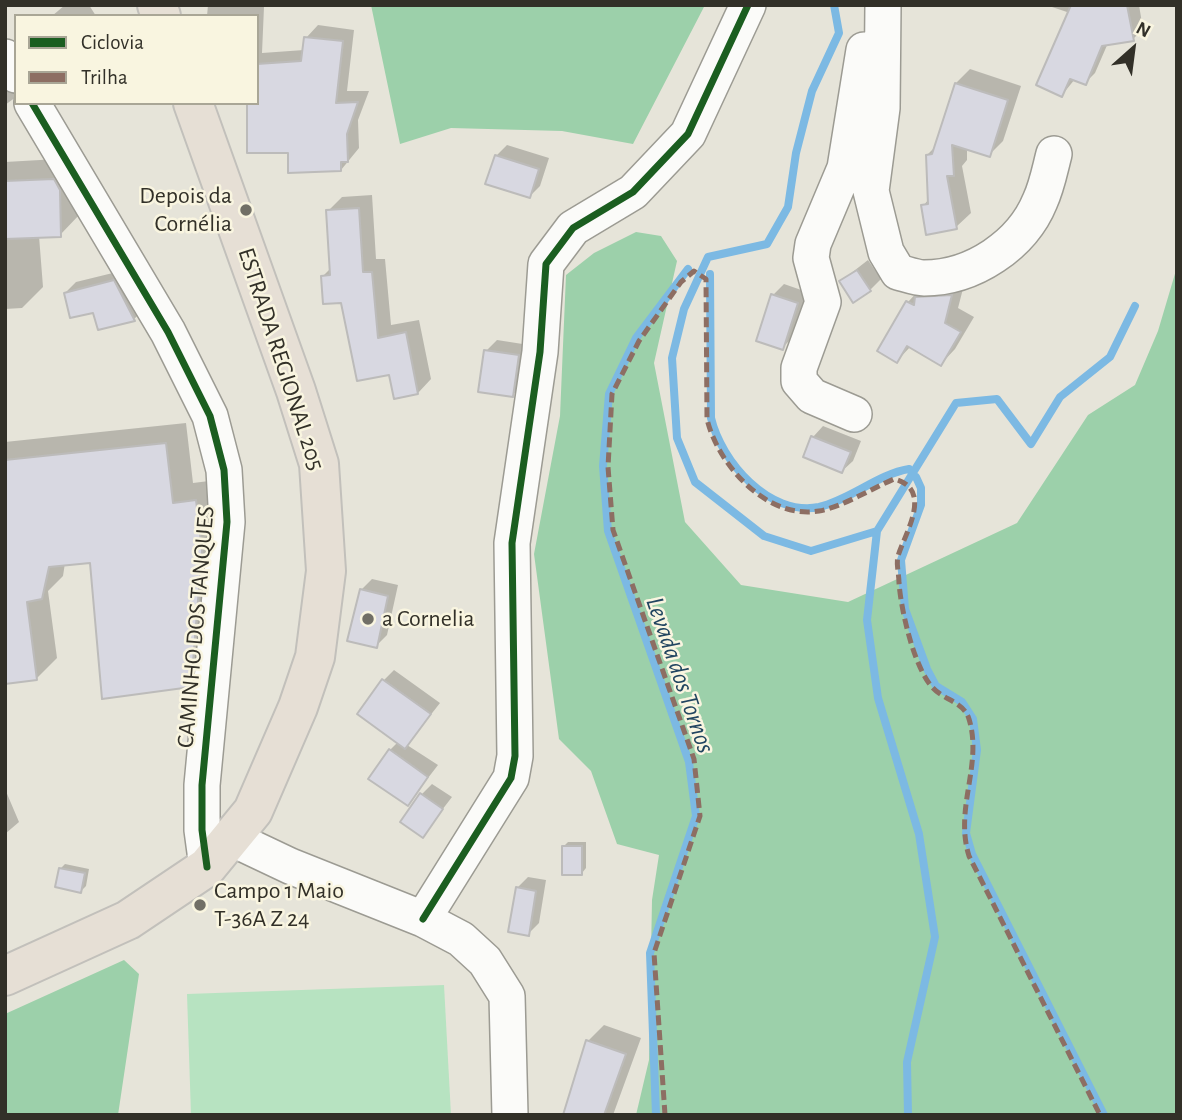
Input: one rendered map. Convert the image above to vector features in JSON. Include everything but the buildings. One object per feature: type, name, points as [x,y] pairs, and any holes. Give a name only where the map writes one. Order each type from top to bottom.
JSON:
[{"type":"main road","name":"ESTRADA REGIONAL 205","points":[[5,976],[128,920],[207,867],[233,839],[253,811],[298,707],[315,657],[325,583],[326,523],[319,464],[296,391],[194,105]]},
{"type":"street","points":[[423,919],[511,778],[515,756],[512,543],[540,352],[546,264],[573,228],[633,192],[688,134],[748,5]]},
{"type":"street","points":[[882,5],[882,108],[872,191],[886,252],[898,272],[924,278],[954,273],[992,259],[1016,239],[1040,202],[1054,154]]},
{"type":"street","points":[[854,414],[812,396],[800,380],[799,368],[823,302],[811,258],[813,244],[845,168],[865,46],[882,5]]},
{"type":"street","name":"CAMINHO DOS TANQUES","points":[[33,105],[168,332],[210,416],[224,470],[228,522],[202,786],[202,830],[207,867]]},
{"type":"street","points":[[233,839],[290,866],[423,919],[461,939],[485,961],[507,996],[510,1115]]},
{"type":"green space","points":[[371,5],[705,5],[633,144],[562,131],[451,128],[400,144]]},
{"type":"green space","points":[[636,232],[661,236],[677,261],[654,363],[685,522],[741,585],[848,602],[1017,523],[1088,415],[1135,385],[1158,331],[1177,267],[1177,1115],[636,1115],[649,1060],[652,900],[659,855],[617,844],[591,771],[559,739],[534,554],[560,416],[566,275],[594,253]]},
{"type":"green space","points":[[124,960],[139,974],[118,1115],[5,1115],[5,1014]]},
{"type":"green space","points":[[444,985],[451,1115],[191,1115],[187,994]]},
{"type":"waterway","points":[[834,5],[839,33],[812,91],[796,153],[788,207],[767,244],[708,257],[684,309],[672,358],[677,438],[695,482],[764,536],[811,551],[877,531]]},
{"type":"waterway","name":"Levada dos Tornos","points":[[656,1115],[650,953],[696,816],[689,762],[608,531],[603,466],[609,394],[636,338],[688,269]]},
{"type":"waterway","name":"Levada dos Tornos","points":[[710,274],[711,418],[725,451],[736,468],[750,482],[765,495],[782,503],[800,508],[819,507],[842,499],[886,476],[909,469]]},
{"type":"waterway","points":[[908,1115],[907,1062],[935,937],[919,834],[878,698],[867,620],[877,531],[956,403],[997,399],[1031,444],[1060,397],[1110,357],[1135,306]]},
{"type":"waterway","name":"Levada dos Tornos","points":[[916,477],[921,488],[921,505],[901,560],[905,609],[936,686],[962,702],[973,719],[977,750],[966,833],[972,854],[1104,1115]]},
{"type":"marked path","points":[[665,1115],[654,953],[700,816],[694,759],[613,530],[608,467],[612,394],[639,341],[681,282],[694,271],[706,279],[707,419],[722,454],[748,486],[781,507],[800,512],[837,506],[894,479],[906,484],[912,492],[914,513],[897,559],[900,594],[914,653],[926,679],[937,692],[963,709],[969,719],[973,753],[965,821],[969,856],[1100,1115]]},
{"type":"cycle path","points":[[423,919],[511,778],[515,756],[512,543],[540,352],[546,264],[573,228],[633,192],[688,134],[748,5]]},
{"type":"cycle path","points":[[33,105],[168,332],[210,416],[224,470],[227,522],[202,785],[202,830],[207,867]]},
{"type":"place","name":"Depois da Cornélia","points":[[246,210]]},
{"type":"place","name":"a Cornelia","points":[[368,619]]},
{"type":"place","name":"Campo 1 Maio T-36A Z 24","points":[[200,905]]}]
